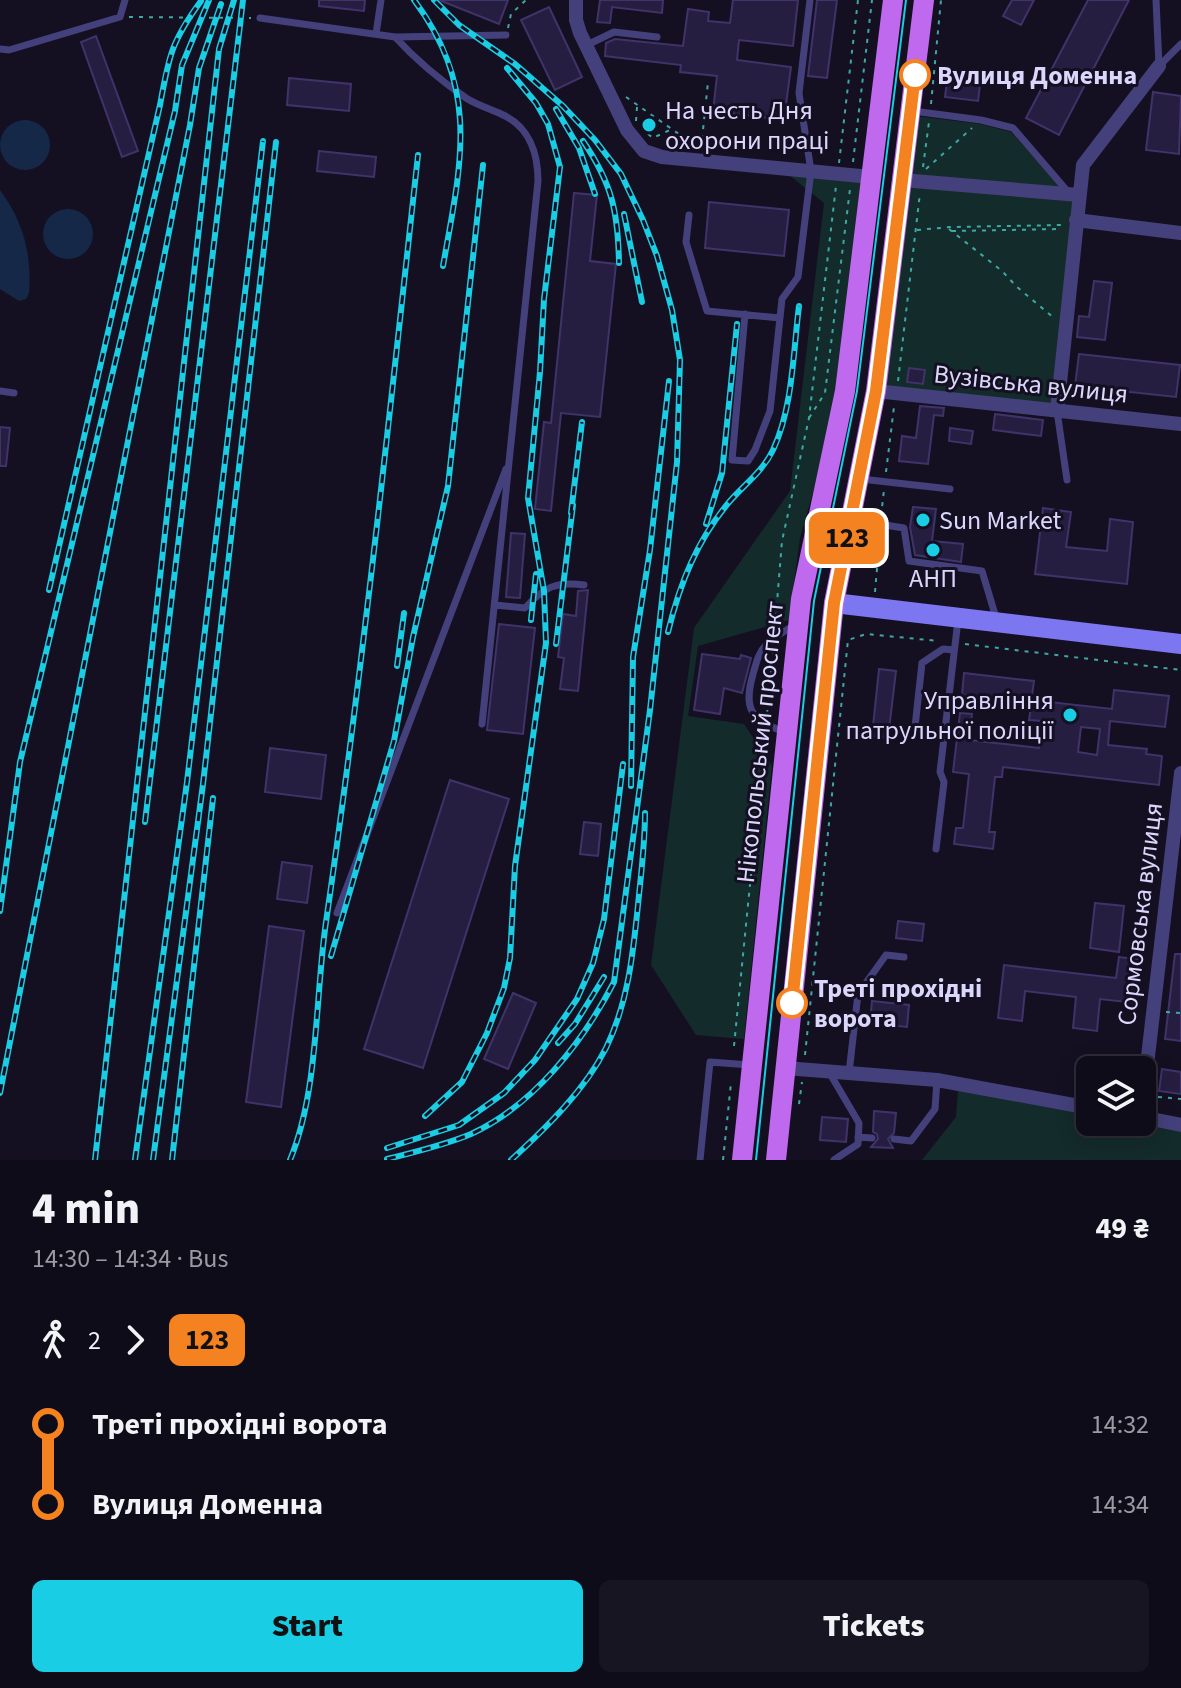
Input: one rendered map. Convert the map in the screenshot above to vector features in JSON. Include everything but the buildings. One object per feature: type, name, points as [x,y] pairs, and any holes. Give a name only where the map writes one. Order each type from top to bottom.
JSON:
[{"type":"main road","name":"Нікопольський проспект","points":[[742,1160],[801,599],[845,391],[893,0]]},
{"type":"main road","points":[[776,1160],[795,1064],[834,603],[876,391],[902,180],[920,112],[924,0]]},
{"type":"main road","points":[[871,177],[902,180]]},
{"type":"main road","points":[[801,599],[1181,644]]},
{"type":"main road","points":[[752,1065],[795,1064]]},
{"type":"street","points":[[576,0],[576,20],[586,45],[627,130],[644,151],[662,157],[871,177]]},
{"type":"street","points":[[1057,411],[1075,225],[1074,195],[1083,165],[1159,66]]},
{"type":"street","points":[[902,180],[1074,195]]},
{"type":"street","points":[[1075,225],[1181,233]]},
{"type":"street","name":"Вузівська вулиця","points":[[876,391],[1181,424]]},
{"type":"street","name":"Сормовська вулиця","points":[[1148,1056],[1177,844],[1181,773]]},
{"type":"street","points":[[795,1064],[829,1072],[937,1080],[1076,1105]]},
{"type":"street","points":[[1156,1120],[1181,1125]]},
{"type":"lane","points":[[0,49],[9,50],[120,17],[125,0]]},
{"type":"lane","points":[[376,34],[381,0]]},
{"type":"lane","points":[[745,314],[732,460],[748,461],[770,411],[782,299],[798,277],[811,171],[799,93],[810,0]]},
{"type":"lane","points":[[1156,0],[1159,66]]},
{"type":"lane","points":[[260,18],[395,37],[506,35]]},
{"type":"lane","points":[[586,45],[614,32],[657,37]]},
{"type":"lane","points":[[395,37],[416,60],[469,101],[506,116],[521,128],[532,144],[538,162],[537,197],[482,724]]},
{"type":"lane","points":[[1159,66],[1181,44]]},
{"type":"lane","points":[[920,112],[981,120],[1013,128],[1074,195]]},
{"type":"lane","points":[[689,215],[686,242],[707,311],[780,318]]},
{"type":"lane","points":[[0,391],[14,393]]},
{"type":"lane","points":[[1057,411],[1067,480]]},
{"type":"lane","points":[[337,913],[510,460]]},
{"type":"lane","points":[[859,479],[950,489]]},
{"type":"lane","points":[[851,519],[904,528],[909,561],[982,571],[998,623]]},
{"type":"lane","points":[[495,605],[525,608],[556,585],[564,582],[584,585]]},
{"type":"lane","points":[[936,849],[944,782],[940,772],[958,618]]},
{"type":"lane","points":[[787,733],[766,725],[755,715],[747,695],[759,654],[774,638],[798,623]]},
{"type":"lane","points":[[914,736],[922,663],[943,649],[955,646]]},
{"type":"lane","points":[[849,1073],[858,994],[886,955],[904,957]]},
{"type":"lane","points":[[700,1160],[710,1062],[752,1065]]},
{"type":"lane","points":[[829,1072],[859,1123],[858,1144],[834,1160]]},
{"type":"lane","points":[[894,1139],[911,1141],[935,1109],[937,1080]]},
{"type":"lane","points":[[858,1137],[872,1138]]},
{"type":"path","points":[[506,35],[511,14],[526,0]]},
{"type":"path","points":[[839,164],[858,0]]},
{"type":"path","points":[[853,165],[872,0]]},
{"type":"path","points":[[941,0],[920,112],[923,172],[981,120]]},
{"type":"path","points":[[120,17],[260,18]]},
{"type":"path","points":[[627,97],[701,150],[708,82]]},
{"type":"path","points":[[636,125],[638,105]]},
{"type":"path","points":[[653,138],[671,129]]},
{"type":"path","points":[[734,1046],[782,541],[809,418],[836,185]]},
{"type":"path","points":[[809,418],[825,393],[850,186]]},
{"type":"path","points":[[916,230],[1075,225]]},
{"type":"path","points":[[950,230],[1040,304],[1065,330]]},
{"type":"path","points":[[866,634],[869,624]]},
{"type":"path","points":[[795,1064],[848,640],[866,634],[1181,670]]},
{"type":"path","points":[[1153,1010],[1181,1013]]},
{"type":"path","points":[[723,1160],[731,1083]]},
{"type":"path","points":[[1156,1101],[1181,1099]]},
{"type":"green space","points":[[916,116],[980,124],[1011,132],[1074,202],[1053,406],[881,388]]},
{"type":"green space","points":[[789,175],[867,183],[842,389],[800,538],[789,620],[698,646],[688,716],[744,724],[772,766],[744,1039],[696,1035],[651,965],[694,628],[790,491],[824,203]]},
{"type":"green space","points":[[958,1089],[1076,1110],[1076,1136],[1156,1136],[1156,1125],[1181,1130],[1181,1160],[922,1160],[956,1117]]},
{"type":"water","points":[[15,121],[35,121],[49,135],[49,155],[35,169],[15,169],[1,155],[1,135]]},
{"type":"water","points":[[0,190],[15,214],[27,251],[29,293],[26,299],[19,301],[0,289]]},
{"type":"water","points":[[58,210],[78,210],[92,224],[92,244],[78,258],[58,258],[44,244],[44,224]]},
{"type":"tram line","points":[[756,1160],[814,601],[857,391],[906,0]]},
{"type":"railway","points":[[0,911],[20,762],[175,111],[182,65],[209,0]]},
{"type":"railway","points":[[95,1160],[219,49],[234,0]]},
{"type":"railway","points":[[145,822],[243,0]]},
{"type":"railway","points":[[414,0],[435,33],[449,65],[457,97],[459,161],[443,266]]},
{"type":"railway","points":[[387,1159],[471,1134],[516,1106],[572,1049],[614,982],[650,710],[677,462],[680,360],[672,310],[657,256],[621,174],[563,106],[515,64],[459,25],[434,0]]},
{"type":"railway","points":[[49,590],[169,61],[177,39],[201,1]]},
{"type":"railway","points":[[0,1093],[199,68],[221,4]]},
{"type":"railway","points":[[425,1116],[462,1082],[487,1033],[504,988],[510,958],[515,866],[546,643],[544,591],[528,498],[544,299],[560,167],[548,124],[536,103],[507,68]]},
{"type":"railway","points":[[556,109],[579,148],[595,194]]},
{"type":"railway","points":[[135,1160],[187,782],[263,141]]},
{"type":"railway","points":[[583,141],[601,171],[612,199],[619,263]]},
{"type":"railway","points":[[153,1160],[203,784],[276,142]]},
{"type":"railway","points":[[290,1160],[306,1104],[315,1043],[322,951],[364,635],[418,155]]},
{"type":"railway","points":[[331,956],[394,741],[413,637],[448,486],[483,165]]},
{"type":"railway","points":[[624,214],[642,302]]},
{"type":"railway","points":[[668,632],[684,579],[708,531],[769,458],[780,433],[788,398],[799,306]]},
{"type":"railway","points":[[706,524],[722,473],[737,324]]},
{"type":"railway","points":[[631,786],[633,657],[650,550],[669,381]]},
{"type":"railway","points":[[571,513],[582,422]]},
{"type":"railway","points":[[556,644],[573,505]]},
{"type":"railway","points":[[531,620],[536,574]]},
{"type":"railway","points":[[397,666],[404,613]]},
{"type":"railway","points":[[387,1148],[459,1125],[504,1093],[535,1060],[577,999],[593,963],[604,919],[623,764]]},
{"type":"railway","points":[[172,1160],[213,798]]},
{"type":"railway","points":[[511,1160],[576,1093],[606,1048],[620,1014],[631,960],[645,813]]},
{"type":"railway","points":[[558,1043],[575,1024],[604,977]]},
{"type":"bus line","name":"123","points":[[792,1003],[834,603],[876,391],[915,75]]},
{"type":"place","name":"Вулиця Доменна","points":[[915,75]]},
{"type":"place","name":"На честь Дня охорони праці","points":[[649,125]]},
{"type":"place","name":"Sun Market","points":[[923,520]]},
{"type":"place","name":"АНП","points":[[933,550]]},
{"type":"place","name":"Управління патрульної поліції","points":[[1070,715]]},
{"type":"place","name":"Треті прохідні ворота","points":[[792,1003]]}]
